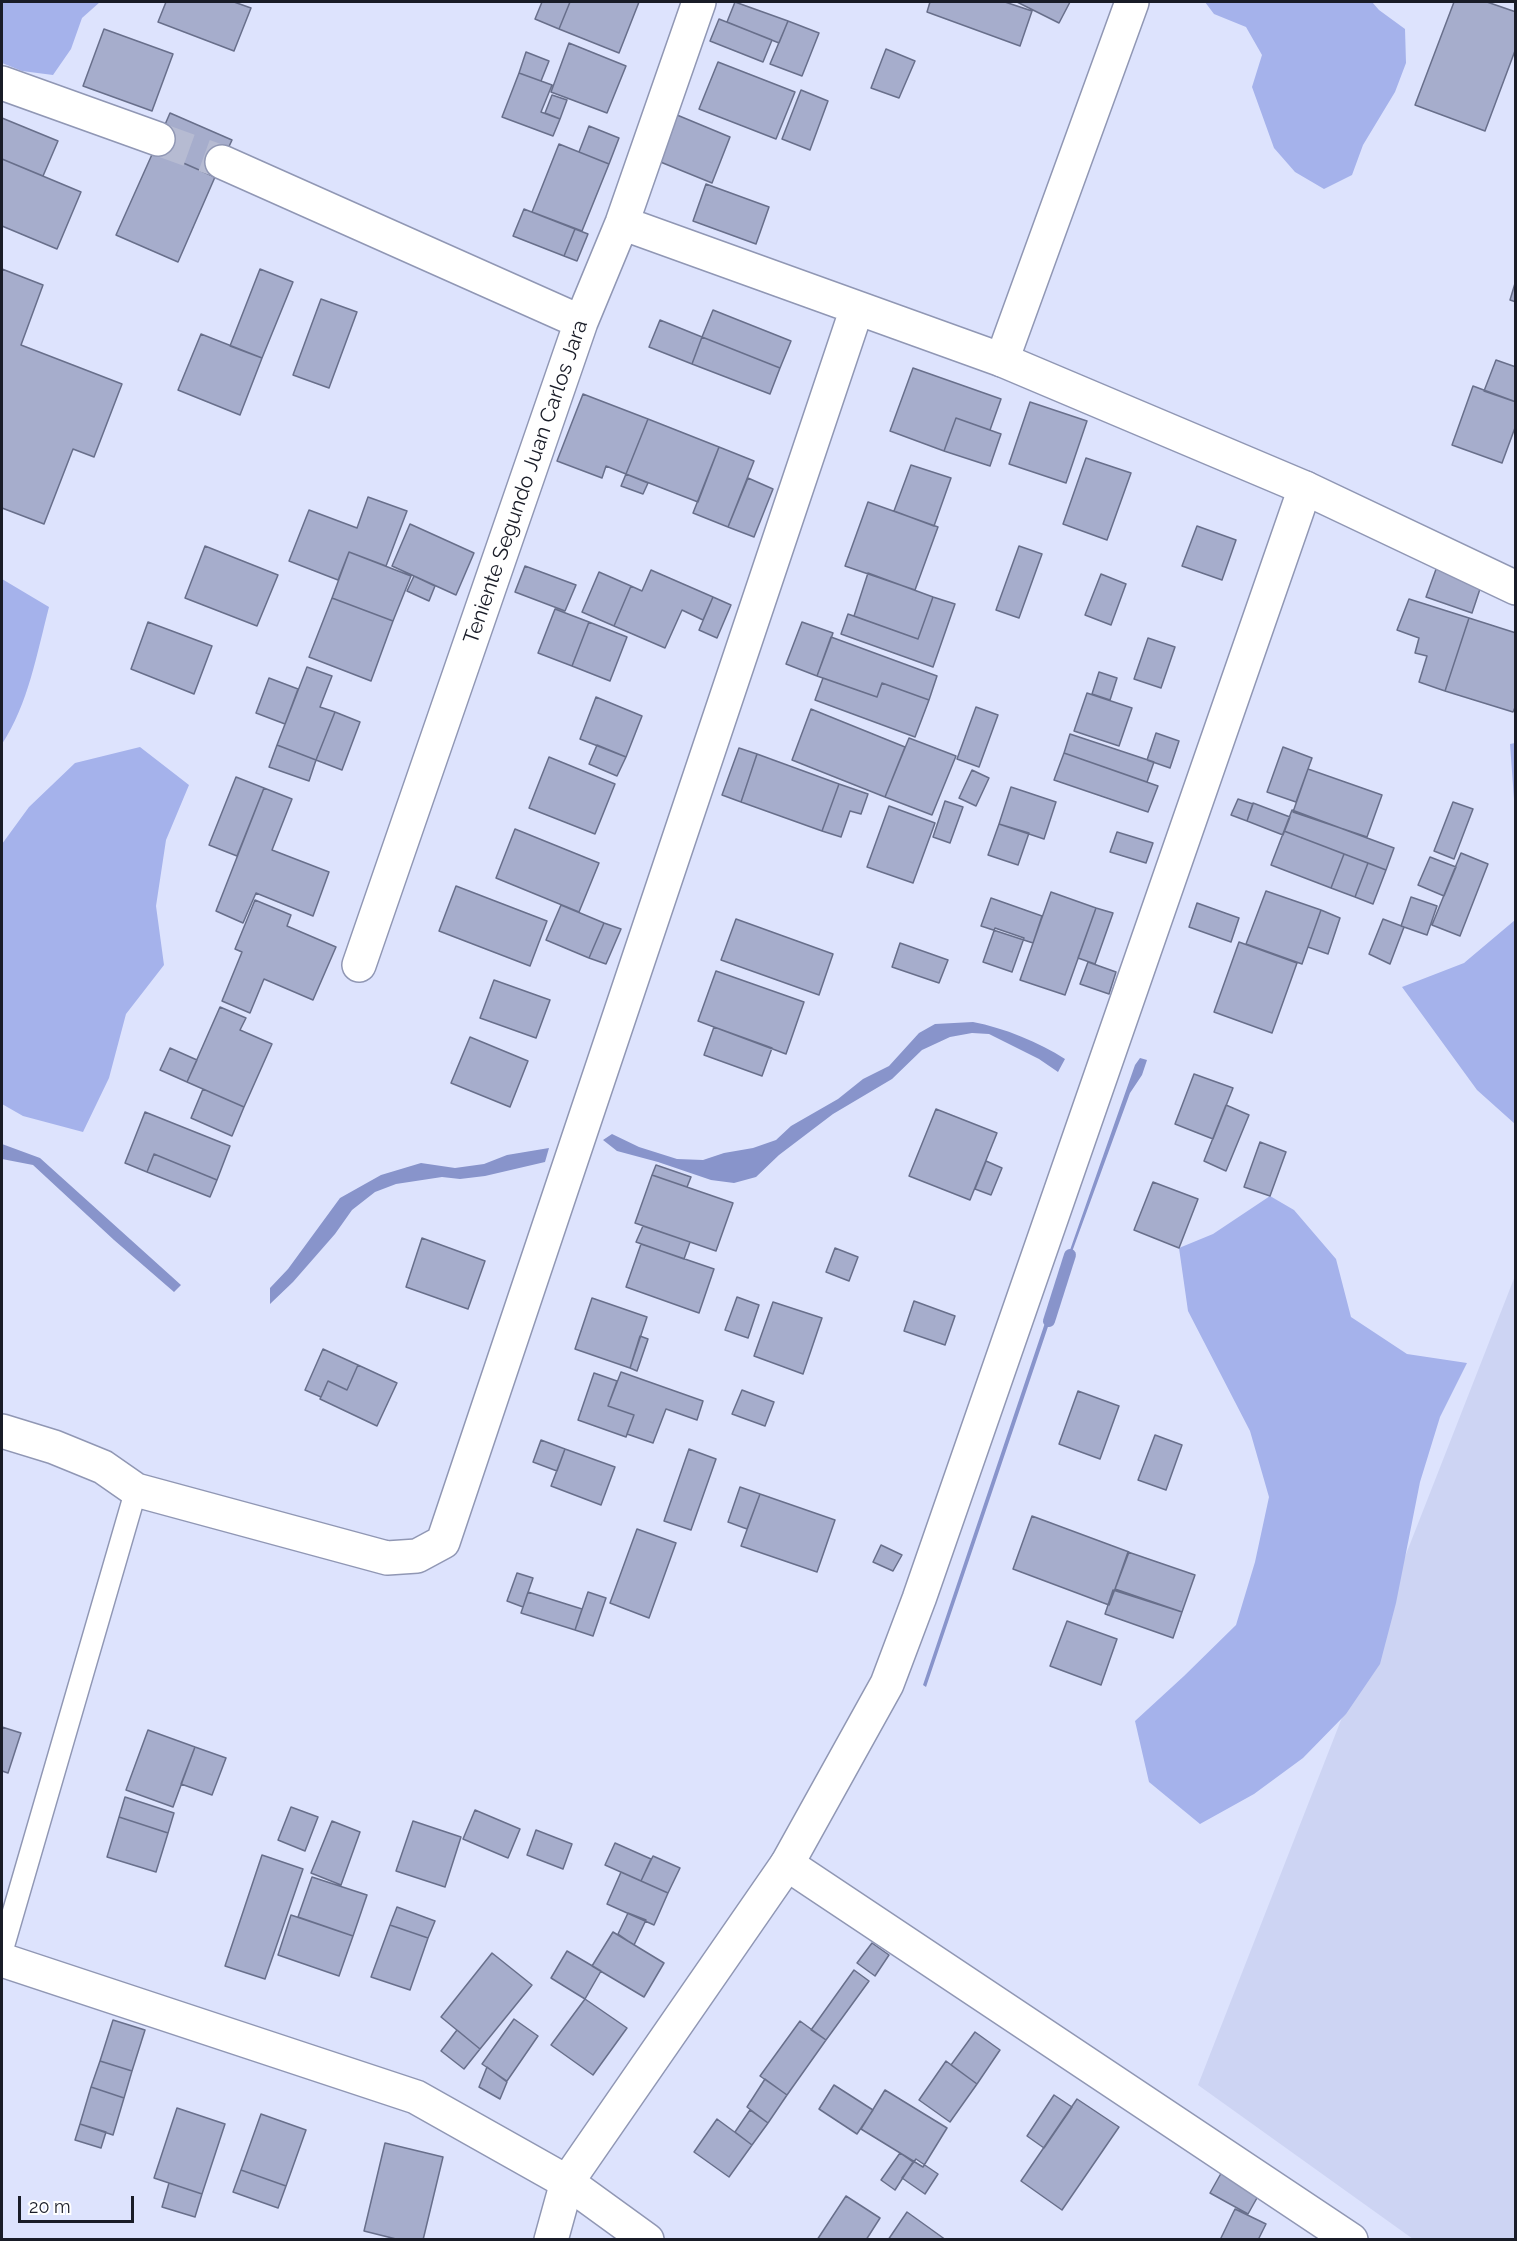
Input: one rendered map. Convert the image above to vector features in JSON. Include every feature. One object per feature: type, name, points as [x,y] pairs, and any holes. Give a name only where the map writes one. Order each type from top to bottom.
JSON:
[{"type":"street","name":"Teniente Segundo Juan Carlos Jara","points":[[359,965],[580,322],[622,223],[699,2]]},
{"type":"street","points":[[1002,360],[1132,2]]},
{"type":"street","points":[[2,83],[158,139]]},
{"type":"street","points":[[222,162],[580,322]]},
{"type":"street","points":[[622,223],[1002,360],[1305,488],[1515,588]]},
{"type":"street","points":[[2,1431],[54,1447],[104,1467],[136,1490],[387,1558],[417,1556],[443,1542],[857,309]]},
{"type":"street","points":[[551,2240],[567,2182],[787,1864],[887,1684],[919,1599],[1305,488]]},
{"type":"street","points":[[787,1864],[1330,2234]]},
{"type":"street","points":[[2,1960],[416,2097],[567,2182],[647,2240]]},
{"type":"lane","points":[[2,1951],[136,1490]]},
{"type":"shaded area","points":[[2,2],[100,2],[82,18],[71,49],[53,75],[22,71],[2,63]]},
{"type":"shaded area","points":[[1205,2],[1372,2],[1405,29],[1406,63],[1395,92],[1363,145],[1352,175],[1324,189],[1295,172],[1274,148],[1252,87],[1262,55],[1246,27],[1214,14]]},
{"type":"shaded area","points":[[2,579],[49,607],[25,696],[19,713],[2,744]]},
{"type":"shaded area","points":[[1516,743],[1515,813],[1510,744]]},
{"type":"shaded area","points":[[140,747],[189,785],[166,840],[156,906],[164,965],[126,1014],[109,1078],[83,1132],[23,1116],[2,1104],[2,844],[29,807],[75,763]]},
{"type":"shaded area","points":[[1515,920],[1516,1124],[1477,1090],[1402,987],[1464,963]]},
{"type":"shaded area","points":[[973,1022],[1021,1036],[1065,1059],[1058,1072],[1039,1059],[989,1034],[972,1033],[950,1037],[922,1050],[892,1079],[833,1114],[779,1155],[756,1177],[734,1183],[711,1180],[617,1151],[603,1140],[612,1134],[639,1147],[677,1159],[703,1160],[724,1153],[753,1148],[776,1140],[791,1126],[838,1099],[863,1079],[889,1066],[919,1033],[935,1024]]},
{"type":"shaded area","points":[[1140,1058],[1147,1060],[1142,1075],[1130,1093],[1065,1271],[1063,1270],[1135,1065]]},
{"type":"shaded area","points":[[2,1144],[40,1158],[181,1285],[174,1292],[33,1165],[2,1159]]},
{"type":"shaded area","points":[[549,1148],[545,1162],[485,1176],[460,1179],[442,1177],[396,1184],[375,1192],[352,1210],[335,1234],[293,1282],[270,1304],[270,1288],[288,1269],[340,1198],[381,1175],[421,1163],[455,1168],[484,1164],[507,1155]]},
{"type":"shaded area","points":[[1270,1196],[1294,1210],[1336,1259],[1351,1317],[1407,1354],[1467,1363],[1440,1417],[1420,1482],[1396,1603],[1380,1664],[1346,1714],[1303,1758],[1254,1794],[1200,1824],[1149,1782],[1135,1721],[1236,1625],[1255,1562],[1269,1497],[1250,1431],[1188,1311],[1179,1248],[1213,1234]]},
{"type":"shaded area","points":[[1515,1276],[1515,2239],[1413,2239],[1198,2085]]},
{"type":"shaded area","points":[[1051,1305],[1055,1306],[926,1687],[923,1685]]},
{"type":"building","points":[[166,2],[234,2],[251,8],[234,51],[158,22]]},
{"type":"building","points":[[542,2],[570,2],[559,29],[535,19]]},
{"type":"building","points":[[570,2],[639,2],[619,53],[559,29]]},
{"type":"building","points":[[735,2],[788,21],[779,43],[727,22]]},
{"type":"building","points":[[930,2],[1005,2],[1032,11],[1020,46],[927,12]]},
{"type":"building","points":[[1017,2],[1070,2],[1059,23]]},
{"type":"building","points":[[1454,2],[1487,2],[1516,12],[1516,48],[1485,131],[1415,105]]},
{"type":"building","points":[[719,19],[772,40],[763,62],[710,41]]},
{"type":"building","points":[[788,21],[819,33],[802,76],[770,64]]},
{"type":"building","points":[[104,29],[173,54],[152,111],[83,86]]},
{"type":"building","points":[[569,43],[626,66],[607,113],[551,92]]},
{"type":"building","points":[[886,49],[915,61],[899,98],[871,88]]},
{"type":"building","points":[[526,52],[549,61],[541,81],[519,73]]},
{"type":"building","points":[[718,62],[795,92],[776,139],[699,109]]},
{"type":"building","points":[[519,73],[552,85],[541,112],[560,119],[553,136],[502,117]]},
{"type":"building","points":[[801,90],[828,101],[810,150],[782,139]]},
{"type":"building","points":[[552,95],[567,100],[560,119],[545,113]]},
{"type":"building","points":[[170,113],[232,140],[215,177],[154,150]]},
{"type":"building","points":[[677,115],[730,137],[712,183],[658,161]]},
{"type":"building","points":[[2,118],[58,141],[43,176],[2,159]]},
{"type":"building","points":[[589,126],[619,138],[609,164],[579,152]]},
{"type":"building","points":[[559,144],[609,164],[582,231],[532,212]]},
{"type":"building","points":[[154,150],[215,177],[178,262],[116,235]]},
{"type":"building","points":[[2,159],[81,192],[57,249],[2,226]]},
{"type":"building","points":[[706,184],[769,207],[756,244],[693,221]]},
{"type":"building","points":[[524,209],[575,229],[564,256],[513,236]]},
{"type":"building","points":[[575,229],[588,234],[577,261],[564,256]]},
{"type":"building","points":[[2,269],[43,285],[21,345],[122,384],[94,457],[73,449],[44,524],[2,508]]},
{"type":"building","points":[[260,269],[293,282],[262,358],[230,346]]},
{"type":"building","points":[[1516,280],[1516,302],[1510,300]]},
{"type":"building","points":[[321,299],[357,312],[329,388],[293,375]]},
{"type":"building","points":[[713,310],[791,341],[780,368],[702,337]]},
{"type":"building","points":[[660,320],[702,337],[692,364],[649,347]]},
{"type":"building","points":[[201,334],[262,358],[240,415],[178,390]]},
{"type":"building","points":[[702,337],[780,368],[770,394],[692,364]]},
{"type":"building","points":[[1496,360],[1516,367],[1516,402],[1484,391]]},
{"type":"building","points":[[913,368],[1001,399],[990,430],[956,418],[944,451],[890,431]]},
{"type":"building","points":[[1473,386],[1516,402],[1516,425],[1502,463],[1452,445]]},
{"type":"building","points":[[583,394],[648,419],[626,474],[606,466],[602,478],[557,461]]},
{"type":"building","points":[[1030,402],[1087,421],[1066,483],[1009,464]]},
{"type":"building","points":[[956,418],[1001,434],[990,466],[944,451]]},
{"type":"building","points":[[648,419],[719,447],[698,502],[626,474]]},
{"type":"building","points":[[719,447],[754,461],[728,527],[693,513]]},
{"type":"building","points":[[1086,458],[1131,473],[1107,540],[1063,524]]},
{"type":"building","points":[[911,465],[951,478],[934,526],[894,511]]},
{"type":"building","points":[[626,474],[648,483],[643,494],[621,486]]},
{"type":"building","points":[[748,478],[773,489],[754,537],[728,527]]},
{"type":"building","points":[[368,497],[407,511],[386,566],[349,552],[338,580],[289,561],[309,510],[357,528]]},
{"type":"building","points":[[868,502],[938,527],[915,590],[845,566]]},
{"type":"building","points":[[410,524],[474,553],[456,595],[392,566]]},
{"type":"building","points":[[1197,526],[1236,540],[1222,580],[1182,566]]},
{"type":"building","points":[[205,546],[278,575],[257,626],[185,598]]},
{"type":"building","points":[[1019,546],[1042,554],[1019,618],[996,610]]},
{"type":"building","points":[[349,552],[411,576],[393,621],[332,598]]},
{"type":"building","points":[[1439,561],[1484,577],[1472,613],[1426,597]]},
{"type":"building","points":[[525,566],[576,585],[565,611],[515,592]]},
{"type":"building","points":[[651,570],[713,597],[703,620],[682,610],[665,648],[614,626],[631,586],[642,591]]},
{"type":"building","points":[[599,572],[631,586],[614,626],[582,612]]},
{"type":"building","points":[[868,573],[933,597],[918,639],[854,616]]},
{"type":"building","points":[[1101,574],[1126,584],[1111,625],[1085,615]]},
{"type":"building","points":[[414,576],[435,586],[429,601],[407,591]]},
{"type":"building","points":[[713,597],[731,605],[717,638],[699,630]]},
{"type":"building","points":[[933,597],[955,604],[933,667],[841,634],[848,614],[918,639]]},
{"type":"building","points":[[332,598],[393,621],[371,681],[309,657]]},
{"type":"building","points":[[1409,599],[1469,618],[1445,691],[1419,682],[1427,656],[1415,653],[1419,638],[1397,630]]},
{"type":"building","points":[[555,609],[589,622],[572,666],[538,653]]},
{"type":"building","points":[[1469,618],[1516,633],[1516,705],[1513,712],[1445,691]]},
{"type":"building","points":[[148,622],[212,646],[194,694],[131,669]]},
{"type":"building","points":[[589,622],[627,637],[610,681],[572,666]]},
{"type":"building","points":[[802,622],[833,633],[817,676],[786,664]]},
{"type":"building","points":[[831,637],[937,676],[929,700],[882,683],[877,697],[817,676]]},
{"type":"building","points":[[1148,638],[1175,647],[1161,688],[1134,679]]},
{"type":"building","points":[[307,667],[332,676],[320,707],[335,712],[316,760],[277,745]]},
{"type":"building","points":[[1099,672],[1117,678],[1110,700],[1092,694]]},
{"type":"building","points":[[269,678],[298,689],[285,724],[256,713]]},
{"type":"building","points":[[823,678],[877,697],[882,683],[929,700],[915,737],[815,700]]},
{"type":"building","points":[[1087,693],[1132,708],[1119,746],[1074,731]]},
{"type":"building","points":[[596,697],[642,716],[626,757],[580,739]]},
{"type":"building","points":[[976,707],[998,715],[979,767],[957,759]]},
{"type":"building","points":[[811,709],[905,747],[885,797],[792,760]]},
{"type":"building","points":[[335,712],[360,722],[342,770],[316,760]]},
{"type":"building","points":[[1156,733],[1179,741],[1170,768],[1147,760]]},
{"type":"building","points":[[1070,734],[1154,762],[1147,782],[1064,753]]},
{"type":"building","points":[[909,738],[956,756],[932,815],[885,797]]},
{"type":"building","points":[[277,745],[316,760],[309,781],[269,767]]},
{"type":"building","points":[[597,745],[626,757],[617,776],[589,764]]},
{"type":"building","points":[[1283,747],[1312,758],[1296,802],[1267,792]]},
{"type":"building","points":[[739,748],[757,754],[741,802],[722,795]]},
{"type":"building","points":[[1064,753],[1158,786],[1148,812],[1054,780]]},
{"type":"building","points":[[757,754],[839,784],[822,831],[741,802]]},
{"type":"building","points":[[549,757],[615,784],[595,834],[529,808]]},
{"type":"building","points":[[1308,769],[1382,795],[1367,837],[1293,812]]},
{"type":"building","points":[[972,770],[989,778],[976,806],[959,798]]},
{"type":"building","points":[[236,777],[264,788],[237,856],[209,845]]},
{"type":"building","points":[[839,784],[868,794],[861,814],[850,811],[841,837],[822,831]]},
{"type":"building","points":[[1011,787],[1056,802],[1044,839],[999,824]]},
{"type":"building","points":[[264,788],[292,799],[272,850],[329,872],[313,916],[256,893],[243,923],[216,911]]},
{"type":"building","points":[[1238,799],[1253,804],[1247,821],[1231,815]]},
{"type":"building","points":[[945,801],[963,807],[950,843],[933,837]]},
{"type":"building","points":[[1453,802],[1473,809],[1454,859],[1434,851]]},
{"type":"building","points":[[1253,803],[1290,817],[1283,835],[1247,821]]},
{"type":"building","points":[[889,806],[935,823],[913,883],[867,867]]},
{"type":"building","points":[[1292,810],[1394,848],[1386,870],[1284,831]]},
{"type":"building","points":[[999,824],[1029,833],[1018,865],[988,855]]},
{"type":"building","points":[[515,829],[599,863],[579,912],[496,878]]},
{"type":"building","points":[[1284,831],[1344,854],[1331,888],[1271,865]]},
{"type":"building","points":[[1117,832],[1153,843],[1146,863],[1110,852]]},
{"type":"building","points":[[1461,853],[1488,864],[1460,936],[1432,925]]},
{"type":"building","points":[[1344,854],[1368,863],[1355,897],[1331,888]]},
{"type":"building","points":[[1430,857],[1456,867],[1444,896],[1418,885]]},
{"type":"building","points":[[1368,863],[1386,870],[1373,904],[1355,897]]},
{"type":"building","points":[[456,886],[547,921],[530,966],[439,931]]},
{"type":"building","points":[[1266,891],[1321,910],[1302,964],[1246,944]]},
{"type":"building","points":[[1051,892],[1096,908],[1065,995],[1020,980]]},
{"type":"building","points":[[1411,897],[1437,906],[1427,935],[1401,926]]},
{"type":"building","points":[[991,898],[1042,916],[1033,943],[981,926]]},
{"type":"building","points":[[255,900],[291,915],[287,926],[336,947],[313,1000],[264,979],[250,1013],[222,1001],[242,952],[235,949]]},
{"type":"building","points":[[1197,903],[1239,918],[1231,942],[1189,927]]},
{"type":"building","points":[[561,905],[604,923],[589,958],[546,940]]},
{"type":"building","points":[[1096,908],[1113,913],[1095,964],[1078,958]]},
{"type":"building","points":[[1321,910],[1340,918],[1328,954],[1308,947]]},
{"type":"building","points":[[736,919],[833,954],[819,995],[721,960]]},
{"type":"building","points":[[1383,919],[1404,927],[1390,964],[1369,954]]},
{"type":"building","points":[[604,923],[621,929],[606,964],[589,958]]},
{"type":"building","points":[[995,928],[1024,938],[1012,972],[983,962]]},
{"type":"building","points":[[1239,942],[1297,963],[1272,1033],[1214,1012]]},
{"type":"building","points":[[900,943],[948,960],[939,983],[892,967]]},
{"type":"building","points":[[1088,962],[1116,972],[1109,994],[1080,984]]},
{"type":"building","points":[[716,971],[804,1002],[786,1054],[698,1021]]},
{"type":"building","points":[[494,980],[550,1000],[536,1038],[480,1018]]},
{"type":"building","points":[[220,1007],[246,1018],[240,1030],[272,1044],[244,1107],[187,1082]]},
{"type":"building","points":[[714,1027],[772,1048],[762,1076],[704,1055]]},
{"type":"building","points":[[470,1037],[528,1061],[510,1107],[451,1083]]},
{"type":"building","points":[[170,1048],[197,1060],[187,1082],[160,1070]]},
{"type":"building","points":[[1194,1074],[1233,1088],[1213,1139],[1175,1124]]},
{"type":"building","points":[[203,1089],[244,1107],[232,1136],[191,1118]]},
{"type":"building","points":[[1226,1105],[1249,1115],[1226,1171],[1204,1161]]},
{"type":"building","points":[[936,1109],[997,1133],[970,1200],[909,1176]]},
{"type":"building","points":[[145,1112],[230,1146],[217,1180],[154,1154],[147,1172],[125,1163]]},
{"type":"building","points":[[1260,1142],[1286,1152],[1270,1196],[1244,1187]]},
{"type":"building","points":[[154,1154],[217,1180],[210,1197],[147,1172]]},
{"type":"building","points":[[986,1161],[1002,1168],[991,1195],[975,1189]]},
{"type":"building","points":[[656,1165],[691,1177],[687,1187],[652,1175]]},
{"type":"building","points":[[652,1175],[733,1203],[716,1251],[635,1223]]},
{"type":"building","points":[[1153,1182],[1198,1199],[1179,1248],[1134,1230]]},
{"type":"building","points":[[643,1226],[690,1242],[684,1259],[636,1242]]},
{"type":"building","points":[[422,1238],[485,1261],[468,1309],[406,1287]]},
{"type":"building","points":[[641,1244],[714,1269],[699,1313],[626,1287]]},
{"type":"building","points":[[835,1248],[858,1257],[849,1281],[826,1272]]},
{"type":"building","points":[[737,1297],[759,1305],[748,1338],[725,1330]]},
{"type":"building","points":[[592,1298],[647,1317],[630,1368],[575,1349]]},
{"type":"building","points":[[914,1301],[955,1316],[945,1345],[904,1331]]},
{"type":"building","points":[[773,1302],[822,1318],[803,1374],[754,1356]]},
{"type":"building","points":[[640,1336],[648,1339],[637,1371],[630,1368]]},
{"type":"building","points":[[323,1349],[358,1365],[347,1390],[328,1381],[321,1397],[305,1390]]},
{"type":"building","points":[[358,1365],[397,1383],[377,1426],[320,1399],[328,1381],[347,1390]]},
{"type":"building","points":[[621,1372],[703,1401],[697,1420],[666,1409],[653,1443],[627,1434],[634,1415],[608,1406]]},
{"type":"building","points":[[594,1373],[617,1381],[608,1406],[634,1415],[626,1437],[578,1420]]},
{"type":"building","points":[[742,1390],[774,1402],[765,1426],[732,1414]]},
{"type":"building","points":[[1078,1391],[1119,1406],[1100,1459],[1059,1444]]},
{"type":"building","points":[[1155,1435],[1182,1445],[1166,1490],[1138,1480]]},
{"type":"building","points":[[541,1440],[565,1449],[557,1471],[533,1462]]},
{"type":"building","points":[[565,1449],[615,1467],[601,1505],[551,1486]]},
{"type":"building","points":[[689,1449],[716,1459],[691,1530],[664,1521]]},
{"type":"building","points":[[740,1487],[760,1494],[747,1529],[728,1522]]},
{"type":"building","points":[[760,1494],[835,1520],[817,1572],[741,1546]]},
{"type":"building","points":[[1032,1516],[1129,1552],[1109,1605],[1013,1569]]},
{"type":"building","points":[[637,1529],[676,1543],[649,1618],[610,1603]]},
{"type":"building","points":[[881,1545],[902,1555],[893,1571],[873,1562]]},
{"type":"building","points":[[1128,1552],[1195,1575],[1182,1612],[1115,1589]]},
{"type":"building","points":[[517,1573],[533,1578],[523,1607],[507,1601]]},
{"type":"building","points":[[1113,1590],[1182,1612],[1173,1638],[1105,1614]]},
{"type":"building","points":[[528,1592],[582,1609],[575,1630],[521,1613]]},
{"type":"building","points":[[588,1592],[606,1598],[593,1636],[575,1630]]},
{"type":"building","points":[[1067,1621],[1117,1639],[1101,1685],[1050,1666]]},
{"type":"building","points":[[2,1727],[21,1733],[8,1773],[2,1771]]},
{"type":"building","points":[[148,1730],[195,1747],[173,1807],[126,1790]]},
{"type":"building","points":[[195,1747],[226,1758],[212,1795],[181,1784]]},
{"type":"building","points":[[125,1797],[174,1813],[168,1833],[119,1817]]},
{"type":"building","points":[[291,1807],[318,1817],[305,1851],[278,1840]]},
{"type":"building","points":[[475,1810],[520,1829],[508,1858],[463,1839]]},
{"type":"building","points":[[119,1817],[168,1833],[156,1872],[107,1857]]},
{"type":"building","points":[[332,1821],[360,1832],[341,1885],[311,1873]]},
{"type":"building","points":[[413,1821],[461,1837],[445,1887],[396,1871]]},
{"type":"building","points":[[536,1830],[572,1844],[563,1869],[527,1855]]},
{"type":"building","points":[[615,1843],[651,1859],[641,1881],[605,1865]]},
{"type":"building","points":[[262,1855],[303,1869],[265,1979],[225,1966]]},
{"type":"building","points":[[653,1856],[680,1868],[668,1893],[641,1881]]},
{"type":"building","points":[[621,1872],[668,1893],[654,1925],[607,1904]]},
{"type":"building","points":[[312,1877],[367,1895],[353,1936],[298,1917]]},
{"type":"building","points":[[397,1907],[435,1921],[428,1938],[390,1925]]},
{"type":"building","points":[[628,1913],[646,1920],[634,1945],[618,1934]]},
{"type":"building","points":[[291,1915],[353,1936],[339,1976],[278,1955]]},
{"type":"building","points":[[390,1925],[428,1938],[410,1990],[371,1977]]},
{"type":"building","points":[[613,1932],[664,1963],[644,1997],[592,1966]]},
{"type":"building","points":[[872,1943],[889,1955],[875,1976],[857,1963]]},
{"type":"building","points":[[567,1951],[601,1971],[585,1999],[551,1978]]},
{"type":"building","points":[[492,1953],[532,1985],[480,2049],[441,2017]]},
{"type":"building","points":[[854,1970],[869,1981],[826,2040],[811,2030]]},
{"type":"building","points":[[585,1999],[627,2028],[593,2075],[551,2045]]},
{"type":"building","points":[[514,2019],[538,2036],[507,2081],[482,2064]]},
{"type":"building","points":[[113,2020],[145,2030],[132,2071],[100,2061]]},
{"type":"building","points":[[800,2021],[826,2040],[787,2095],[760,2076]]},
{"type":"building","points":[[457,2030],[480,2049],[464,2069],[441,2051]]},
{"type":"building","points":[[975,2032],[1000,2050],[977,2084],[951,2065]]},
{"type":"building","points":[[100,2061],[132,2071],[124,2098],[91,2087]]},
{"type":"building","points":[[946,2061],[977,2084],[950,2122],[919,2100]]},
{"type":"building","points":[[487,2067],[507,2082],[500,2099],[479,2087]]},
{"type":"building","points":[[765,2079],[787,2095],[768,2123],[747,2107]]},
{"type":"building","points":[[834,2085],[873,2110],[857,2134],[819,2109]]},
{"type":"building","points":[[91,2087],[124,2098],[113,2135],[80,2124]]},
{"type":"building","points":[[885,2090],[947,2128],[923,2167],[861,2129]]},
{"type":"building","points":[[1054,2095],[1072,2107],[1044,2148],[1027,2136]]},
{"type":"building","points":[[1077,2099],[1119,2127],[1062,2210],[1021,2181]]},
{"type":"building","points":[[177,2108],[225,2124],[202,2194],[154,2178]]},
{"type":"building","points":[[750,2110],[768,2123],[752,2145],[735,2132]]},
{"type":"building","points":[[261,2114],[306,2130],[286,2186],[241,2170]]},
{"type":"building","points":[[717,2119],[752,2145],[729,2177],[694,2152]]},
{"type":"building","points":[[80,2124],[106,2132],[101,2148],[75,2140]]},
{"type":"building","points":[[385,2143],[443,2157],[423,2240],[400,2240],[364,2231]]},
{"type":"building","points":[[900,2153],[913,2162],[895,2190],[881,2180]]},
{"type":"building","points":[[916,2159],[938,2174],[925,2194],[902,2178]]},
{"type":"building","points":[[1224,2168],[1262,2189],[1248,2214],[1210,2193]]},
{"type":"building","points":[[241,2170],[286,2186],[278,2208],[233,2192]]},
{"type":"building","points":[[169,2183],[202,2194],[195,2217],[162,2207]]},
{"type":"building","points":[[846,2196],[880,2218],[866,2240],[817,2240]]},
{"type":"building","points":[[1235,2209],[1266,2224],[1258,2240],[1220,2240]]},
{"type":"building","points":[[907,2212],[946,2240],[888,2240]]},
{"type":"waterway","points":[[1049,1321],[1070,1255]]},
{"type":"tunnel","points":[[158,139],[222,162]]}]
